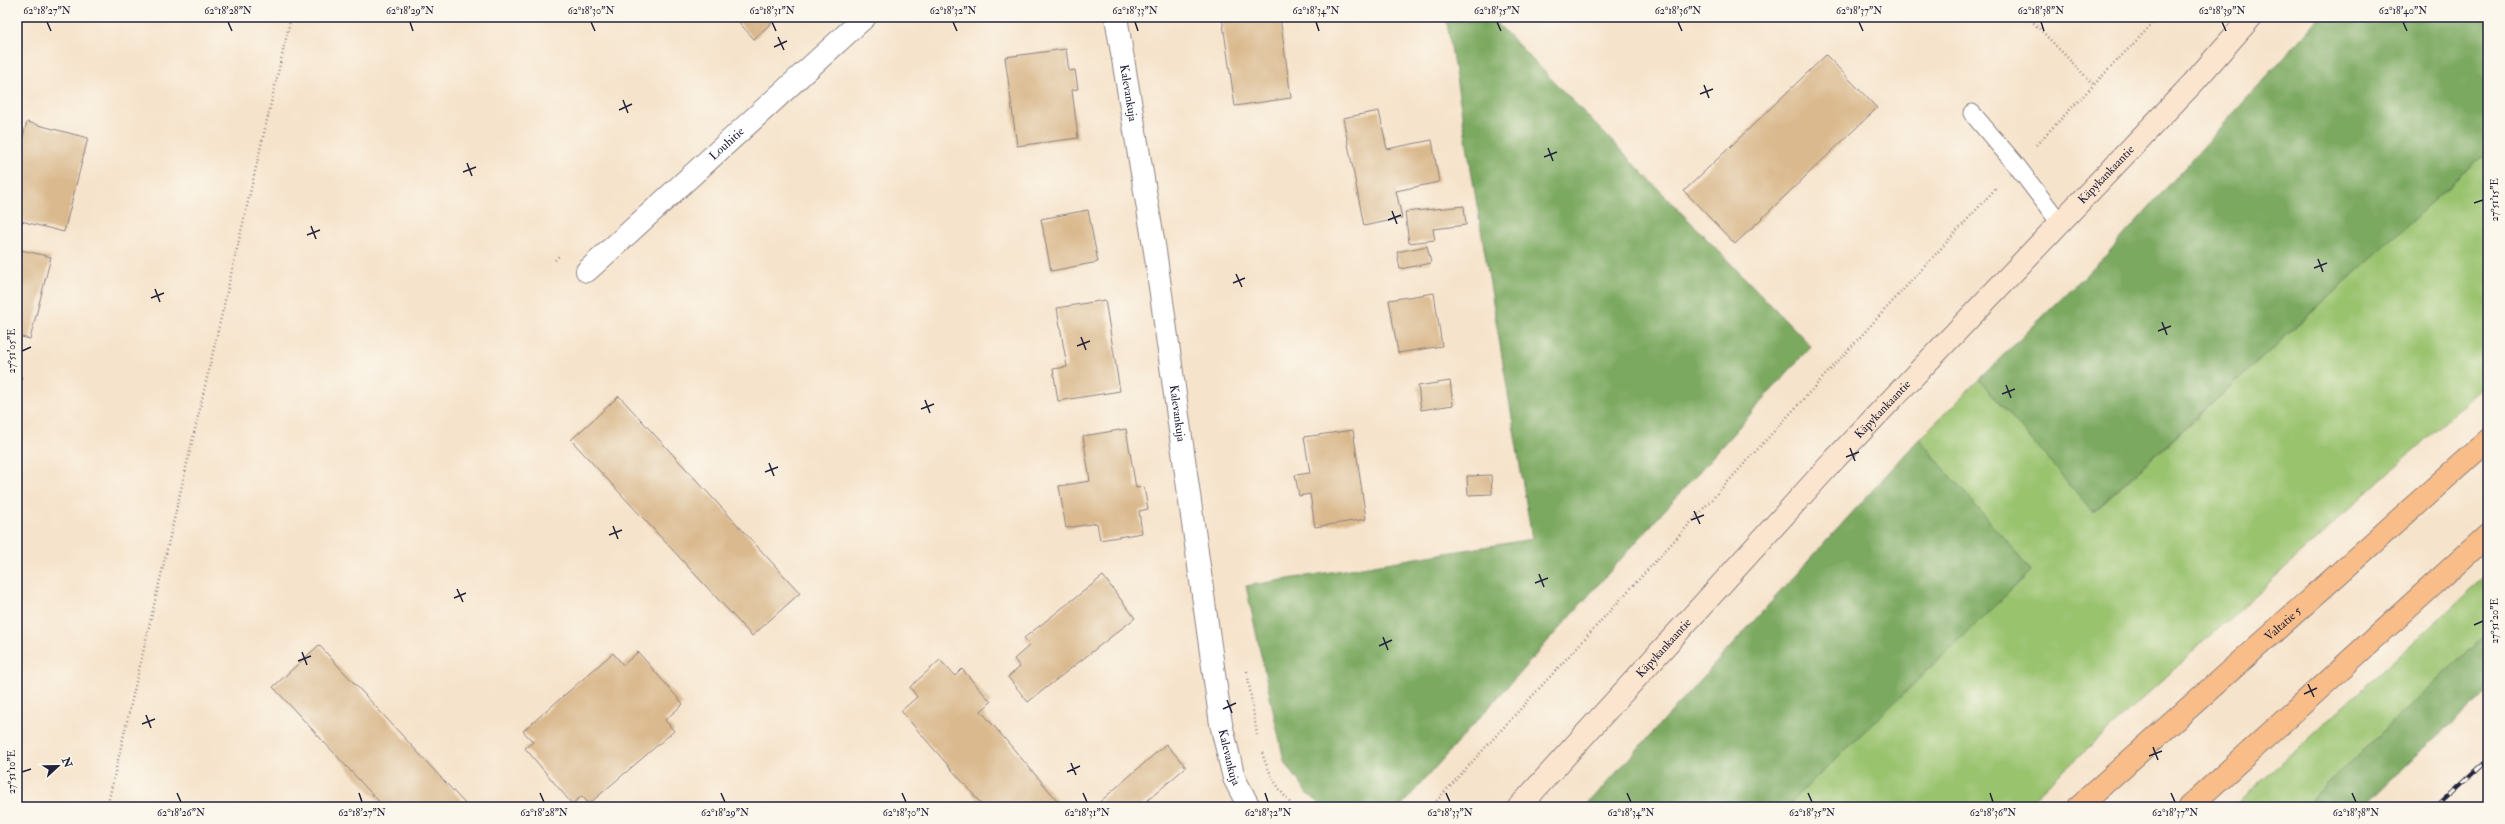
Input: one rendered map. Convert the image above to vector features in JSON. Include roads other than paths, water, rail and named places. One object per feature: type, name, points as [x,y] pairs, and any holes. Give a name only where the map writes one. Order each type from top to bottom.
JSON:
[{"type":"highway","name":"Valtatie 5","points":[[2078,807],[2488,440]]},
{"type":"highway","points":[[2189,807],[2488,535]]},
{"type":"street","name":"Louhitie","points":[[587,271],[865,17]]},
{"type":"street","name":"Kalevankuja","points":[[1116,17],[1155,251],[1221,724],[1234,778],[1249,807]]},
{"type":"street","name":"Käpykankaantie","points":[[1519,807],[1835,459],[2193,83],[2251,17]]},
{"type":"lane","points":[[1972,114],[2017,166],[2060,223]]},
{"type":"railway","points":[[2436,807],[2488,759]]}]
